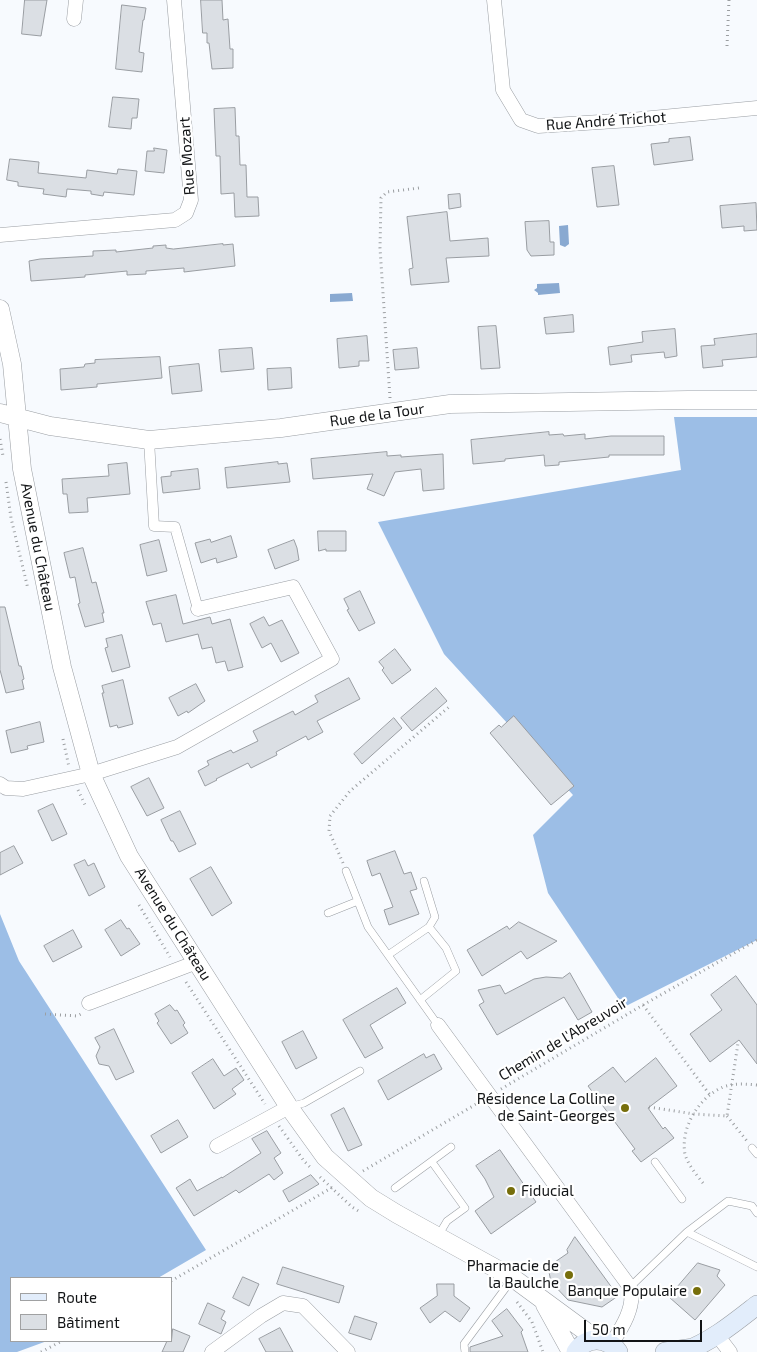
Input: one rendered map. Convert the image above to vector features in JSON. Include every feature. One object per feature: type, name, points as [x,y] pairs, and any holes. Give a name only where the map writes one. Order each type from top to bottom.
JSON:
[{"type":"main road","points":[[665,1352],[689,1351],[716,1335],[757,1305]]},
{"type":"main road","points":[[576,1352],[582,1344],[613,1348]]},
{"type":"street","points":[[74,19],[76,0]]},
{"type":"street","name":"Rue Mozart","points":[[0,236],[175,220],[186,214],[191,200],[174,0]]},
{"type":"street","name":"Rue André Trichot","points":[[494,0],[503,90],[521,120],[529,124],[538,126],[631,120],[757,108]]},
{"type":"street","name":"Avenue du Château","points":[[0,309],[12,364],[8,415],[22,469],[60,658],[91,774],[130,856],[289,1107],[325,1157],[378,1202],[513,1278],[613,1348]]},
{"type":"street","name":"Rue de la Tour","points":[[8,415],[50,426],[149,440],[281,428],[450,404],[757,400]]},
{"type":"street","points":[[2,790],[22,789],[91,774],[177,747],[332,659],[293,588],[198,609],[175,527],[154,526],[149,440]]},
{"type":"street","points":[[89,1003],[197,962]]},
{"type":"street","points":[[438,1025],[630,1287],[632,1295],[631,1304],[613,1348]]},
{"type":"street","points":[[217,1146],[289,1107]]},
{"type":"street","name":"Avenue du Château","points":[[541,1298],[572,1352]]},
{"type":"street","points":[[212,1352],[261,1316],[283,1303],[303,1306],[348,1352]]},
{"type":"street","points":[[716,1335],[730,1352]]},
{"type":"lane","points":[[346,871],[368,927],[438,1025]]},
{"type":"lane","points":[[388,955],[429,928],[435,917],[424,881]]},
{"type":"lane","points":[[328,913],[358,901]]},
{"type":"lane","points":[[420,1000],[456,971],[446,948],[429,928]]},
{"type":"lane","points":[[289,1107],[304,1103],[360,1071]]},
{"type":"lane","points":[[395,1188],[451,1147]]},
{"type":"lane","points":[[752,1148],[757,1154]]},
{"type":"lane","points":[[432,1162],[465,1208],[447,1221],[438,1237]]},
{"type":"lane","points":[[654,1162],[682,1199]]},
{"type":"lane","points":[[630,1287],[687,1232],[728,1201],[752,1206],[757,1213]]},
{"type":"lane","points":[[687,1232],[756,1265]]},
{"type":"lane","points":[[465,1352],[464,1344],[513,1278]]},
{"type":"path","points":[[727,46],[729,0]]},
{"type":"path","points":[[391,413],[380,248],[381,198],[387,192],[419,188]]},
{"type":"path","points":[[346,871],[329,831],[330,816],[350,791],[449,706]]},
{"type":"path","name":"Chemin de l'Abreuvoir","points":[[359,1173],[643,1005],[757,940]]},
{"type":"path","points":[[45,1014],[77,1016],[84,1012],[89,1003]]},
{"type":"path","points":[[643,1005],[710,1095]]},
{"type":"path","points":[[738,1043],[727,1116],[752,1148]]},
{"type":"path","points":[[703,1183],[690,1165],[685,1152],[688,1124],[700,1104],[721,1088],[732,1085],[757,1086]]},
{"type":"path","points":[[649,1108],[727,1116]]},
{"type":"path","points":[[172,1280],[336,1186]]},
{"type":"path","points":[[43,1351],[60,1342]]},
{"type":"shaded area","points":[[568,225],[569,244],[565,247],[560,245],[559,226]]},
{"type":"shaded area","points":[[559,283],[560,293],[538,295],[534,290],[537,288],[537,284]]},
{"type":"shaded area","points":[[352,293],[353,301],[330,302],[330,294]]},
{"type":"shaded area","points":[[674,417],[757,417],[757,940],[624,1007],[548,893],[533,835],[573,795],[444,654],[378,522],[681,470]]},
{"type":"shaded area","points":[[0,914],[19,961],[206,1250],[160,1277],[10,1277],[10,1342],[44,1342],[17,1352],[0,1352]]},
{"type":"building","points":[[25,0],[47,0],[41,36],[22,34]]},
{"type":"building","points":[[201,0],[222,0],[223,20],[228,19],[230,49],[233,49],[233,68],[212,69],[207,33],[203,33]]},
{"type":"building","points":[[122,5],[146,8],[139,52],[144,53],[142,72],[116,69]]},
{"type":"building","points":[[113,97],[139,99],[137,118],[132,118],[131,129],[109,127]]},
{"type":"building","points":[[235,108],[236,136],[239,136],[240,165],[246,165],[247,197],[258,197],[259,216],[235,217],[234,193],[221,194],[220,156],[216,156],[214,109]]},
{"type":"building","points":[[690,137],[693,160],[654,165],[651,144],[669,142],[669,139]]},
{"type":"building","points":[[154,148],[167,150],[164,173],[145,171],[147,151],[154,151]]},
{"type":"building","points":[[10,159],[39,162],[38,173],[86,178],[87,170],[117,174],[118,169],[137,171],[134,195],[104,192],[103,196],[91,194],[91,191],[67,189],[66,197],[43,194],[44,189],[18,186],[18,182],[7,180]]},
{"type":"building","points":[[614,166],[619,205],[597,207],[592,168]]},
{"type":"building","points":[[460,194],[461,207],[449,209],[448,195]]},
{"type":"building","points":[[756,203],[757,230],[744,231],[744,226],[722,228],[720,206]]},
{"type":"building","points":[[447,212],[450,241],[488,238],[489,256],[446,258],[449,282],[411,285],[409,269],[413,268],[407,217]]},
{"type":"building","points":[[549,221],[550,242],[554,242],[554,255],[531,256],[527,250],[525,222]]},
{"type":"building","points":[[233,244],[235,266],[184,272],[184,268],[146,271],[146,274],[127,275],[127,271],[85,275],[85,277],[31,281],[29,261],[93,256],[93,251],[116,250],[116,252],[166,245],[166,248],[173,249]]},
{"type":"building","points":[[573,315],[574,332],[546,334],[544,318]]},
{"type":"building","points":[[496,326],[500,368],[481,369],[478,327]]},
{"type":"building","points":[[675,329],[677,356],[665,358],[664,352],[631,355],[632,362],[610,365],[608,347],[643,342],[642,332]]},
{"type":"building","points":[[757,334],[757,357],[722,360],[723,366],[703,368],[701,346],[715,345],[714,339]]},
{"type":"building","points":[[367,336],[369,361],[359,361],[359,366],[339,368],[337,339]]},
{"type":"building","points":[[252,348],[254,369],[221,372],[219,350]]},
{"type":"building","points":[[417,348],[419,368],[395,370],[393,350]]},
{"type":"building","points":[[160,357],[162,378],[97,384],[97,387],[61,390],[60,369],[84,367],[85,364],[95,363],[95,360]]},
{"type":"building","points":[[199,364],[202,391],[172,394],[169,367]]},
{"type":"building","points":[[291,368],[292,388],[268,390],[267,369]]},
{"type":"building","points":[[549,432],[549,435],[563,434],[564,436],[585,434],[585,439],[611,436],[664,436],[664,455],[609,455],[609,457],[559,462],[559,465],[545,466],[544,455],[473,464],[471,440]]},
{"type":"building","points":[[387,452],[387,456],[401,455],[401,457],[443,454],[444,489],[423,491],[421,469],[395,472],[384,496],[367,489],[373,474],[313,479],[311,459]]},
{"type":"building","points":[[278,462],[278,464],[287,463],[290,482],[227,488],[225,468]]},
{"type":"building","points":[[127,463],[130,494],[87,498],[88,512],[69,513],[67,494],[63,494],[62,479],[109,476],[108,465]]},
{"type":"building","points":[[198,469],[200,489],[163,493],[161,477],[171,476],[171,472]]},
{"type":"building","points":[[318,531],[346,531],[346,551],[326,551],[326,549],[319,551]]},
{"type":"building","points":[[231,536],[237,557],[217,563],[216,558],[201,563],[195,543],[210,539],[211,542]]},
{"type":"building","points":[[159,540],[167,571],[147,576],[140,545]]},
{"type":"building","points":[[294,540],[299,560],[275,569],[268,550]]},
{"type":"building","points":[[83,548],[92,583],[96,582],[104,613],[102,613],[104,622],[85,627],[78,604],[80,603],[75,577],[70,578],[64,553]]},
{"type":"building","points":[[360,591],[375,623],[359,631],[347,610],[349,609],[344,599]]},
{"type":"building","points":[[176,595],[183,624],[210,617],[212,624],[230,619],[243,667],[228,671],[225,661],[216,663],[212,647],[202,649],[198,634],[166,642],[161,623],[153,625],[146,602]]},
{"type":"building","points":[[0,607],[5,607],[19,666],[21,666],[24,679],[22,680],[24,689],[6,693],[0,670]]},
{"type":"building","points":[[264,617],[269,626],[282,620],[299,653],[281,662],[271,643],[262,648],[250,624]]},
{"type":"building","points":[[122,635],[130,667],[112,672],[105,648],[108,647],[106,639]]},
{"type":"building","points":[[395,649],[411,670],[392,684],[379,662]]},
{"type":"building","points":[[349,678],[360,699],[317,721],[323,732],[308,740],[306,736],[276,752],[277,755],[251,768],[248,763],[205,786],[198,771],[209,765],[207,761],[231,750],[233,753],[258,741],[253,731],[293,711],[295,715],[318,702],[315,696]]},
{"type":"building","points":[[123,680],[133,724],[118,728],[117,725],[110,727],[102,686]]},
{"type":"building","points":[[196,684],[205,701],[188,713],[187,711],[178,716],[169,698]]},
{"type":"building","points":[[436,688],[447,701],[412,731],[401,718]]},
{"type":"building","points":[[514,716],[574,786],[551,805],[490,733]]},
{"type":"building","points":[[394,718],[402,728],[362,764],[354,754]]},
{"type":"building","points":[[40,722],[44,742],[27,746],[28,749],[11,753],[6,731]]},
{"type":"building","points":[[149,778],[164,808],[147,816],[131,787]]},
{"type":"building","points":[[53,804],[67,834],[52,841],[38,811]]},
{"type":"building","points":[[180,811],[196,844],[179,852],[173,841],[171,841],[161,820]]},
{"type":"building","points":[[14,846],[23,863],[0,875],[0,853]]},
{"type":"building","points":[[395,851],[404,874],[411,872],[417,889],[410,891],[419,914],[389,925],[384,910],[393,907],[380,873],[372,876],[367,861]]},
{"type":"building","points":[[85,860],[88,866],[94,863],[105,887],[89,896],[74,865]]},
{"type":"building","points":[[211,867],[232,903],[212,916],[190,879]]},
{"type":"building","points":[[121,920],[140,944],[121,956],[105,930]]},
{"type":"building","points":[[519,922],[557,941],[527,959],[521,951],[482,976],[467,950],[507,926],[509,929]]},
{"type":"building","points":[[73,930],[82,947],[53,962],[44,946]]},
{"type":"building","points":[[570,973],[592,1012],[578,1020],[564,997],[497,1035],[479,1005],[484,1002],[478,990],[500,985],[505,994],[534,979],[546,977],[562,978]]},
{"type":"building","points":[[736,976],[757,1005],[757,1064],[739,1040],[710,1062],[690,1034],[722,1010],[711,995]]},
{"type":"building","points":[[397,988],[406,1003],[370,1025],[383,1048],[365,1058],[343,1020]]},
{"type":"building","points":[[170,1005],[175,1011],[177,1010],[185,1023],[183,1025],[188,1033],[171,1044],[157,1023],[159,1021],[155,1014]]},
{"type":"building","points":[[114,1029],[134,1072],[116,1080],[109,1066],[99,1064],[96,1056],[100,1047],[95,1038]]},
{"type":"building","points":[[303,1031],[317,1058],[296,1069],[282,1042]]},
{"type":"building","points":[[424,1054],[426,1058],[434,1054],[442,1069],[388,1100],[378,1081]]},
{"type":"building","name":"Résidence La Colline de Saint-Georges","points":[[656,1058],[677,1086],[648,1108],[663,1129],[665,1127],[674,1138],[641,1162],[632,1151],[635,1149],[588,1086],[613,1067],[625,1082]]},
{"type":"building","points":[[213,1059],[224,1076],[236,1068],[244,1080],[232,1089],[236,1094],[214,1109],[192,1073]]},
{"type":"building","points":[[344,1108],[362,1145],[348,1151],[331,1115]]},
{"type":"building","points":[[178,1120],[188,1137],[161,1153],[151,1136]]},
{"type":"building","points":[[267,1131],[281,1153],[274,1158],[283,1173],[274,1180],[269,1174],[239,1193],[236,1190],[194,1216],[176,1188],[190,1179],[197,1191],[222,1178],[261,1153],[252,1139]]},
{"type":"building","name":"Fiducial","points":[[500,1150],[536,1202],[491,1234],[475,1211],[494,1197],[476,1166]]},
{"type":"building","points":[[311,1175],[319,1184],[289,1202],[283,1191]]},
{"type":"building","points":[[575,1237],[618,1296],[602,1307],[568,1300],[551,1282],[549,1272],[552,1264],[568,1253],[567,1250]]},
{"type":"building","name":"Banque Populaire","points":[[698,1263],[720,1270],[717,1276],[725,1285],[695,1320],[669,1297]]},
{"type":"building","points":[[283,1267],[344,1286],[339,1303],[277,1284]]},
{"type":"building","points":[[243,1277],[259,1284],[249,1306],[233,1298]]},
{"type":"building","points":[[437,1284],[454,1284],[454,1296],[470,1308],[460,1322],[445,1311],[430,1323],[420,1308],[437,1296]]},
{"type":"building","points":[[208,1303],[225,1311],[221,1319],[226,1322],[221,1334],[199,1324]]},
{"type":"building","points":[[507,1309],[523,1330],[521,1332],[528,1352],[470,1352],[470,1347],[503,1336],[492,1321]]},
{"type":"building","points":[[355,1316],[377,1323],[371,1340],[349,1333]]},
{"type":"building","points":[[280,1328],[293,1352],[266,1352],[259,1339]]},
{"type":"building","points":[[173,1329],[190,1336],[183,1352],[162,1352],[167,1342],[172,1342]]},
{"type":"place","name":"Résidence La Colline de Saint-Georges","points":[[625,1108]]},
{"type":"place","name":"Fiducial","points":[[511,1191]]},
{"type":"place","name":"Pharmacie de la Baulche","points":[[569,1275]]},
{"type":"place","name":"Banque Populaire","points":[[697,1291]]}]
